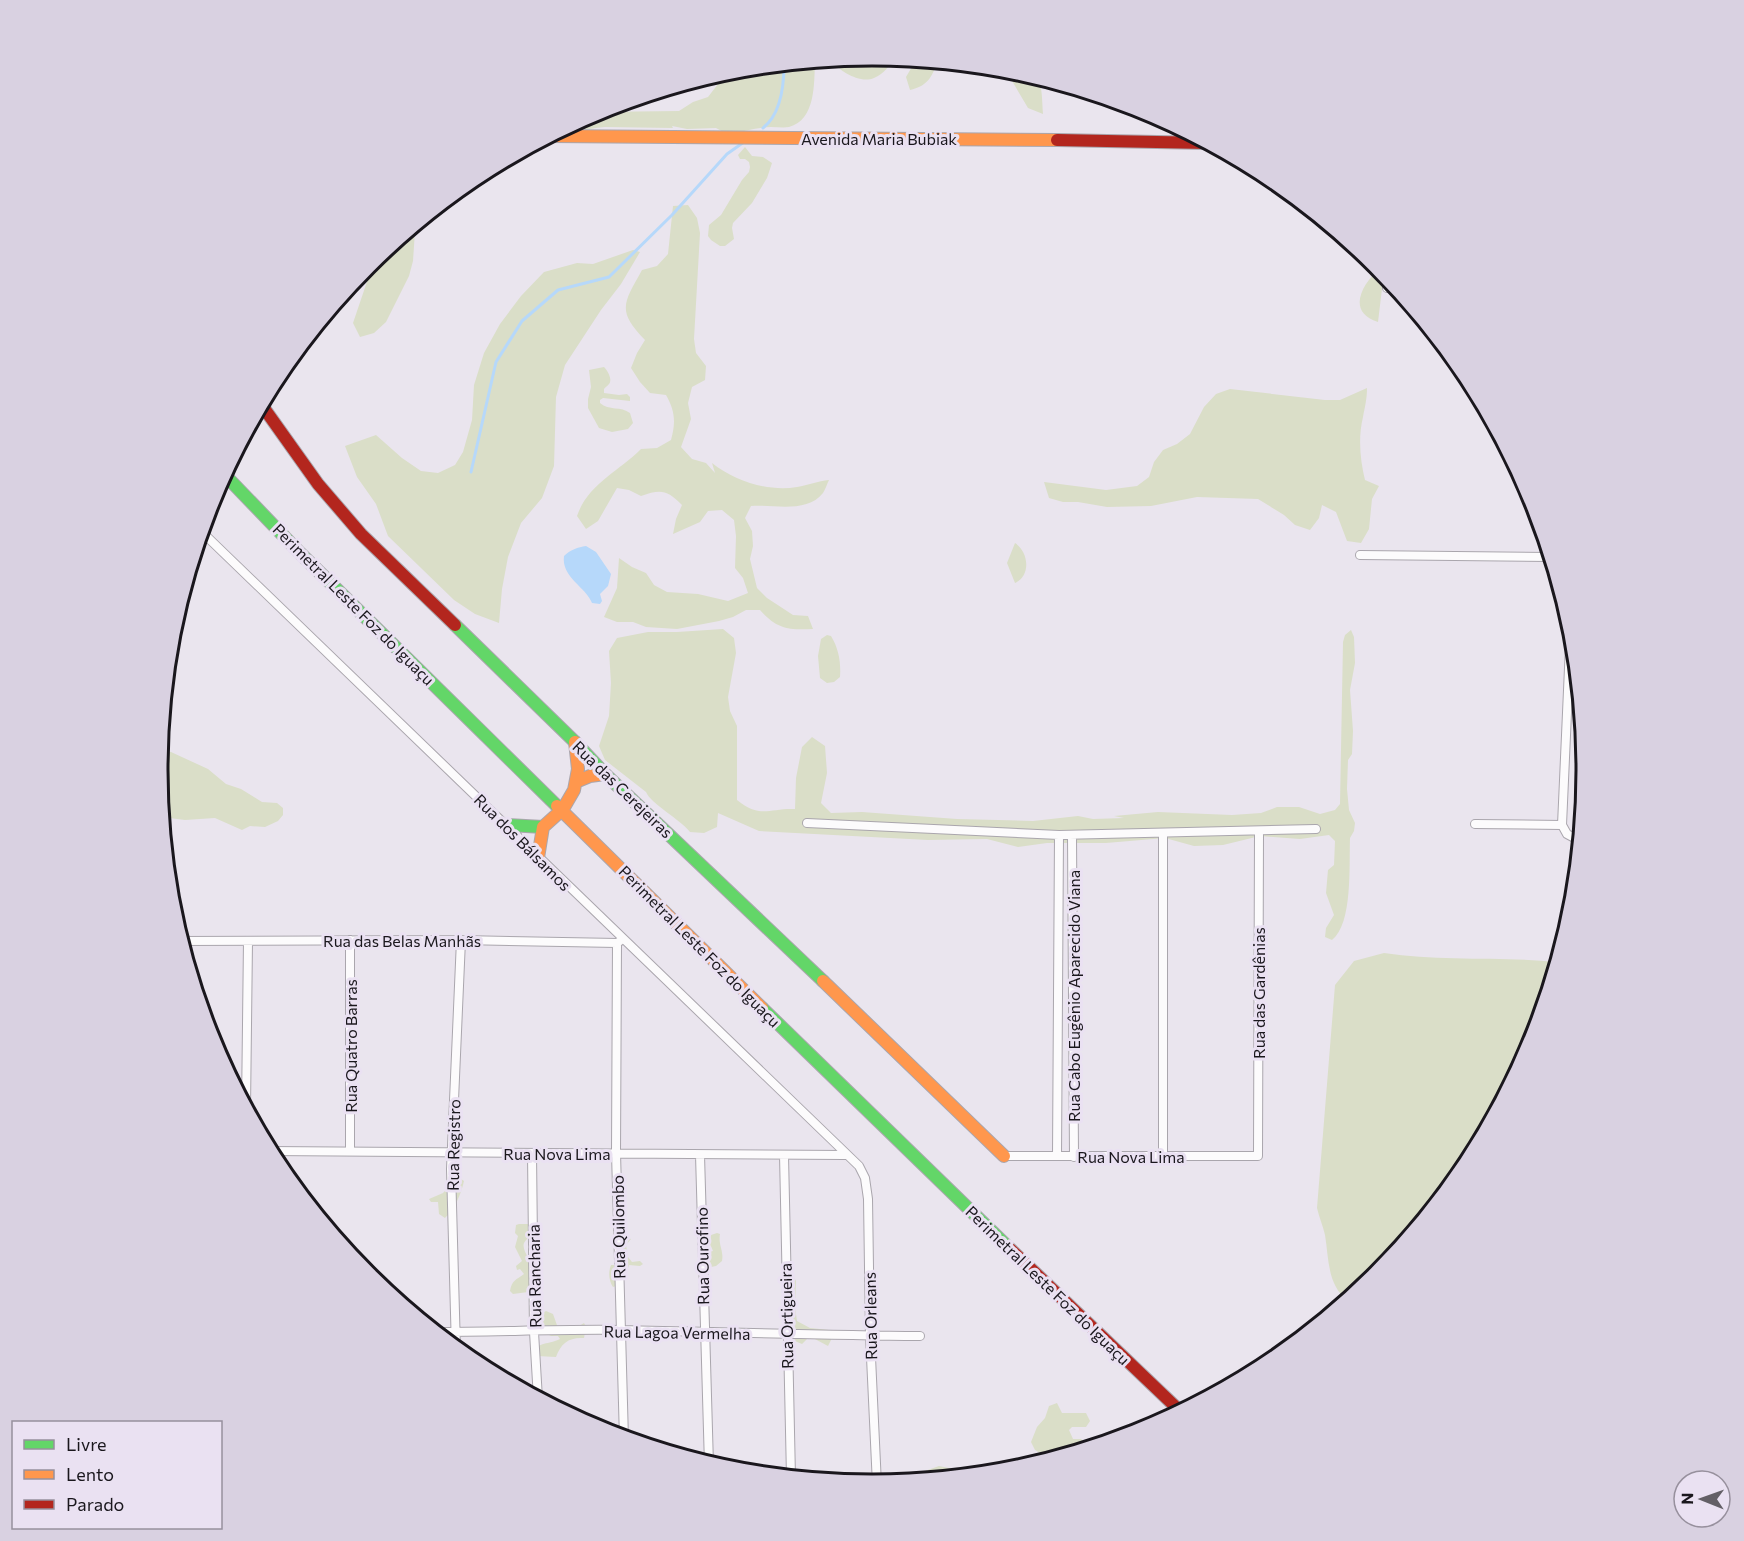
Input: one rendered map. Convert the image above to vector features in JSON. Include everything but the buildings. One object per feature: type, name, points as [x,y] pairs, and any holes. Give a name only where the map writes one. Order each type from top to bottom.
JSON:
[{"type":"main road","name":"Avenida Maria Bubiak","points":[[566,136],[1191,143]]},
{"type":"main road","name":"Rua das Cerejeiras","points":[[266,411],[318,484],[361,534],[605,774],[770,929],[1004,1156]]},
{"type":"main road","name":"Perimetral Leste Foz do Iguaçu","points":[[230,481],[300,553],[892,1136],[1175,1406]]},
{"type":"main road","points":[[507,825],[543,827],[563,811],[578,781],[579,762],[575,742]]},
{"type":"main road","points":[[578,781],[590,776],[605,774]]},
{"type":"main road","points":[[538,858],[543,827]]},
{"type":"street","name":"Rua dos Bálsamos","points":[[208,537],[507,825],[620,941],[845,1155]]},
{"type":"street","points":[[1360,555],[1543,557]]},
{"type":"street","points":[[1569,671],[1562,825],[1567,834],[1573,837]]},
{"type":"street","points":[[807,823],[1059,835],[1316,829]]},
{"type":"street","points":[[1475,824],[1562,825]]},
{"type":"street","name":"Rua das Gardênias","points":[[1258,1156],[1259,831]]},
{"type":"street","points":[[1163,833],[1163,1155]]},
{"type":"street","name":"Rua Cabo Eugênio Aparecido Viana","points":[[1057,1156],[1059,835]]},
{"type":"street","name":"Rua Cabo Eugênio Aparecido Viana","points":[[1072,835],[1074,1157]]},
{"type":"street","name":"Rua Quatro Barras","points":[[350,940],[350,1151]]},
{"type":"street","name":"Rua Registro","points":[[456,1338],[452,1152],[460,940]]},
{"type":"street","name":"Rua das Belas Manhãs","points":[[189,941],[620,941]]},
{"type":"street","points":[[246,1094],[248,941]]},
{"type":"street","name":"Rua Quilombo","points":[[620,941],[616,1153],[624,1429]]},
{"type":"street","name":"Rua Nova Lima","points":[[279,1151],[845,1155]]},
{"type":"street","name":"Rua Rancharia","points":[[532,1154],[534,1332],[537,1390]]},
{"type":"street","name":"Rua Ourofino","points":[[700,1155],[710,1455]]},
{"type":"street","name":"Rua Ortigueira","points":[[784,1155],[791,1470]]},
{"type":"street","name":"Rua Orleans","points":[[845,1155],[858,1166],[866,1178],[877,1475]]},
{"type":"street","name":"Rua Nova Lima","points":[[1004,1156],[1258,1156]]},
{"type":"street","name":"Rua Lagoa Vermelha","points":[[447,1332],[620,1330],[920,1336]]},
{"type":"green space","points":[[888,67],[881,74],[868,79],[856,78],[839,68]]},
{"type":"green space","points":[[911,68],[934,69],[921,86],[910,90],[906,77]]},
{"type":"green space","points":[[814,69],[809,109],[798,123],[789,127],[760,128],[729,135],[716,128],[687,129],[672,126],[673,128],[605,127],[579,130],[624,112],[679,111],[693,102],[708,97],[718,84],[780,72]]},
{"type":"green space","points":[[1012,81],[1040,87],[1043,114],[1028,108]]},
{"type":"green space","points":[[745,147],[752,156],[763,157],[772,163],[767,178],[752,203],[733,223],[734,239],[725,246],[720,246],[708,236],[709,225],[721,215],[749,172],[749,162],[740,159],[738,155]]},
{"type":"green space","points":[[688,205],[697,218],[700,233],[694,339],[696,353],[706,366],[705,380],[692,387],[688,403],[691,419],[681,447],[692,459],[706,463],[715,473],[712,463],[752,484],[786,488],[829,480],[823,493],[808,504],[789,507],[751,506],[745,518],[752,531],[753,546],[750,559],[757,588],[767,598],[793,615],[808,616],[813,629],[797,629],[778,625],[760,610],[746,610],[719,621],[677,629],[646,627],[633,622],[617,622],[604,617],[617,588],[619,558],[646,573],[654,585],[667,592],[698,594],[728,601],[748,593],[743,578],[735,568],[734,520],[722,510],[708,511],[700,522],[673,534],[682,505],[677,500],[663,492],[641,496],[629,490],[617,488],[598,521],[586,529],[577,516],[588,495],[641,449],[657,448],[671,440],[674,417],[666,395],[650,393],[631,368],[645,340],[630,321],[626,306],[627,299],[642,270],[657,266],[668,254],[673,206]]},
{"type":"green space","points":[[415,235],[413,261],[409,276],[386,322],[374,333],[360,337],[353,323],[368,278]]},
{"type":"green space","points":[[633,250],[640,252],[621,284],[565,365],[556,397],[554,466],[542,498],[521,523],[508,557],[499,623],[475,614],[454,600],[388,536],[376,504],[357,477],[345,446],[376,435],[421,471],[438,473],[455,465],[463,452],[472,420],[474,385],[484,353],[500,324],[521,296],[544,272],[577,263],[593,264]]},
{"type":"green space","points":[[1373,275],[1382,285],[1378,322],[1362,312],[1360,305],[1360,297]]},
{"type":"green space","points":[[604,367],[608,372],[610,382],[604,389],[604,393],[627,394],[630,401],[603,398],[600,403],[630,413],[633,423],[628,429],[612,432],[599,428],[588,408],[591,387],[589,370]]},
{"type":"green space","points":[[1367,388],[1360,432],[1361,457],[1365,480],[1379,486],[1372,499],[1369,529],[1361,543],[1347,541],[1336,512],[1322,505],[1319,518],[1310,530],[1295,525],[1284,515],[1258,499],[1197,497],[1151,506],[1107,507],[1063,502],[1049,498],[1044,482],[1106,490],[1137,486],[1149,477],[1154,462],[1163,450],[1177,444],[1190,434],[1204,407],[1216,394],[1230,389],[1340,400]]},
{"type":"green space","points":[[1015,543],[1023,552],[1026,570],[1020,580],[1015,583],[1007,563]]},
{"type":"green space","points":[[723,629],[734,638],[736,653],[728,697],[730,711],[737,726],[737,800],[745,806],[759,811],[795,809],[796,778],[802,747],[812,737],[825,746],[827,773],[821,803],[831,813],[862,812],[957,819],[1033,821],[1078,816],[1093,819],[1124,818],[1114,816],[1158,812],[1232,815],[1261,813],[1277,807],[1299,807],[1320,814],[1335,810],[1340,804],[1343,642],[1345,635],[1351,630],[1354,637],[1355,663],[1350,690],[1353,731],[1352,754],[1348,760],[1347,789],[1349,810],[1355,823],[1350,838],[1347,908],[1339,932],[1332,940],[1325,937],[1326,928],[1334,915],[1326,893],[1328,870],[1334,865],[1335,841],[1329,835],[1300,839],[1260,836],[1223,845],[1194,846],[1165,838],[1106,843],[1047,843],[1018,847],[987,839],[928,840],[759,831],[718,813],[717,827],[704,833],[690,832],[646,792],[605,760],[599,746],[609,716],[611,683],[609,651],[617,638],[648,632]]},
{"type":"green space","points":[[827,635],[831,636],[836,646],[840,677],[834,682],[827,683],[820,678],[818,656],[821,639]]},
{"type":"green space","points":[[168,752],[208,769],[226,784],[241,789],[262,802],[277,803],[283,808],[283,815],[278,821],[265,827],[250,826],[242,830],[215,818],[185,820],[169,818]]},
{"type":"green space","points":[[1384,953],[1405,956],[1549,961],[1523,1040],[1504,1082],[1458,1162],[1402,1235],[1342,1296],[1336,1287],[1328,1262],[1325,1235],[1317,1208],[1335,985],[1354,961]]},
{"type":"green space","points":[[461,1179],[464,1181],[459,1196],[445,1218],[439,1214],[438,1202],[431,1202],[429,1199],[443,1193],[453,1182]]},
{"type":"green space","points":[[622,1221],[627,1238],[631,1239],[626,1245],[628,1257],[632,1262],[640,1261],[643,1264],[629,1265],[623,1284],[613,1287],[609,1271],[611,1265],[615,1265],[619,1222]]},
{"type":"green space","points":[[528,1224],[530,1235],[525,1242],[524,1249],[538,1270],[538,1277],[528,1292],[513,1294],[510,1291],[512,1285],[524,1274],[520,1269],[517,1270],[516,1266],[522,1261],[515,1247],[518,1236],[515,1233],[516,1225]]},
{"type":"green space","points":[[720,1234],[722,1261],[716,1266],[706,1268],[704,1253],[713,1251],[710,1244],[711,1235]]},
{"type":"green space","points":[[791,1272],[796,1281],[797,1321],[810,1328],[829,1330],[831,1340],[828,1346],[813,1338],[807,1339],[802,1344],[795,1341],[790,1330]]},
{"type":"green space","points":[[546,1311],[553,1314],[558,1328],[576,1328],[584,1323],[586,1327],[584,1338],[566,1342],[556,1357],[537,1356],[530,1353],[541,1345],[560,1339],[558,1336],[551,1336],[539,1330],[540,1319]]},
{"type":"green space","points":[[1057,1403],[1062,1413],[1086,1413],[1090,1421],[1086,1427],[1072,1427],[1069,1430],[1073,1439],[1081,1439],[1084,1442],[1041,1454],[1035,1450],[1031,1442],[1049,1406]]},
{"type":"green space","points":[[939,1466],[956,1470],[925,1472]]},
{"type":"water","points":[[586,546],[596,552],[611,574],[608,586],[600,594],[602,601],[600,604],[592,603],[570,576],[564,563],[566,554]]},
{"type":"waterway","points":[[763,128],[778,107],[784,72]]},
{"type":"waterway","points":[[471,472],[496,362],[522,321],[558,290],[609,277],[672,215],[727,154],[744,142]]},
{"type":"traffic: fast","points":[[230,481],[300,553],[557,806]]},
{"type":"traffic: fast","points":[[455,625],[605,774],[823,981]]},
{"type":"traffic: fast","points":[[507,825],[543,827]]},
{"type":"traffic: fast","points":[[762,1008],[1008,1247]]},
{"type":"traffic: slow","points":[[566,136],[1057,140]]},
{"type":"traffic: slow","points":[[538,858],[543,827],[563,809],[574,790],[578,769],[575,742]]},
{"type":"traffic: slow","points":[[578,781],[590,776],[605,774]]},
{"type":"traffic: slow","points":[[557,806],[762,1008]]},
{"type":"traffic: slow","points":[[823,981],[1004,1156]]},
{"type":"traffic: jam","points":[[1057,140],[1191,143]]},
{"type":"traffic: jam","points":[[266,411],[318,484],[361,534],[455,625]]},
{"type":"traffic: jam","points":[[1008,1247],[1175,1406]]}]
